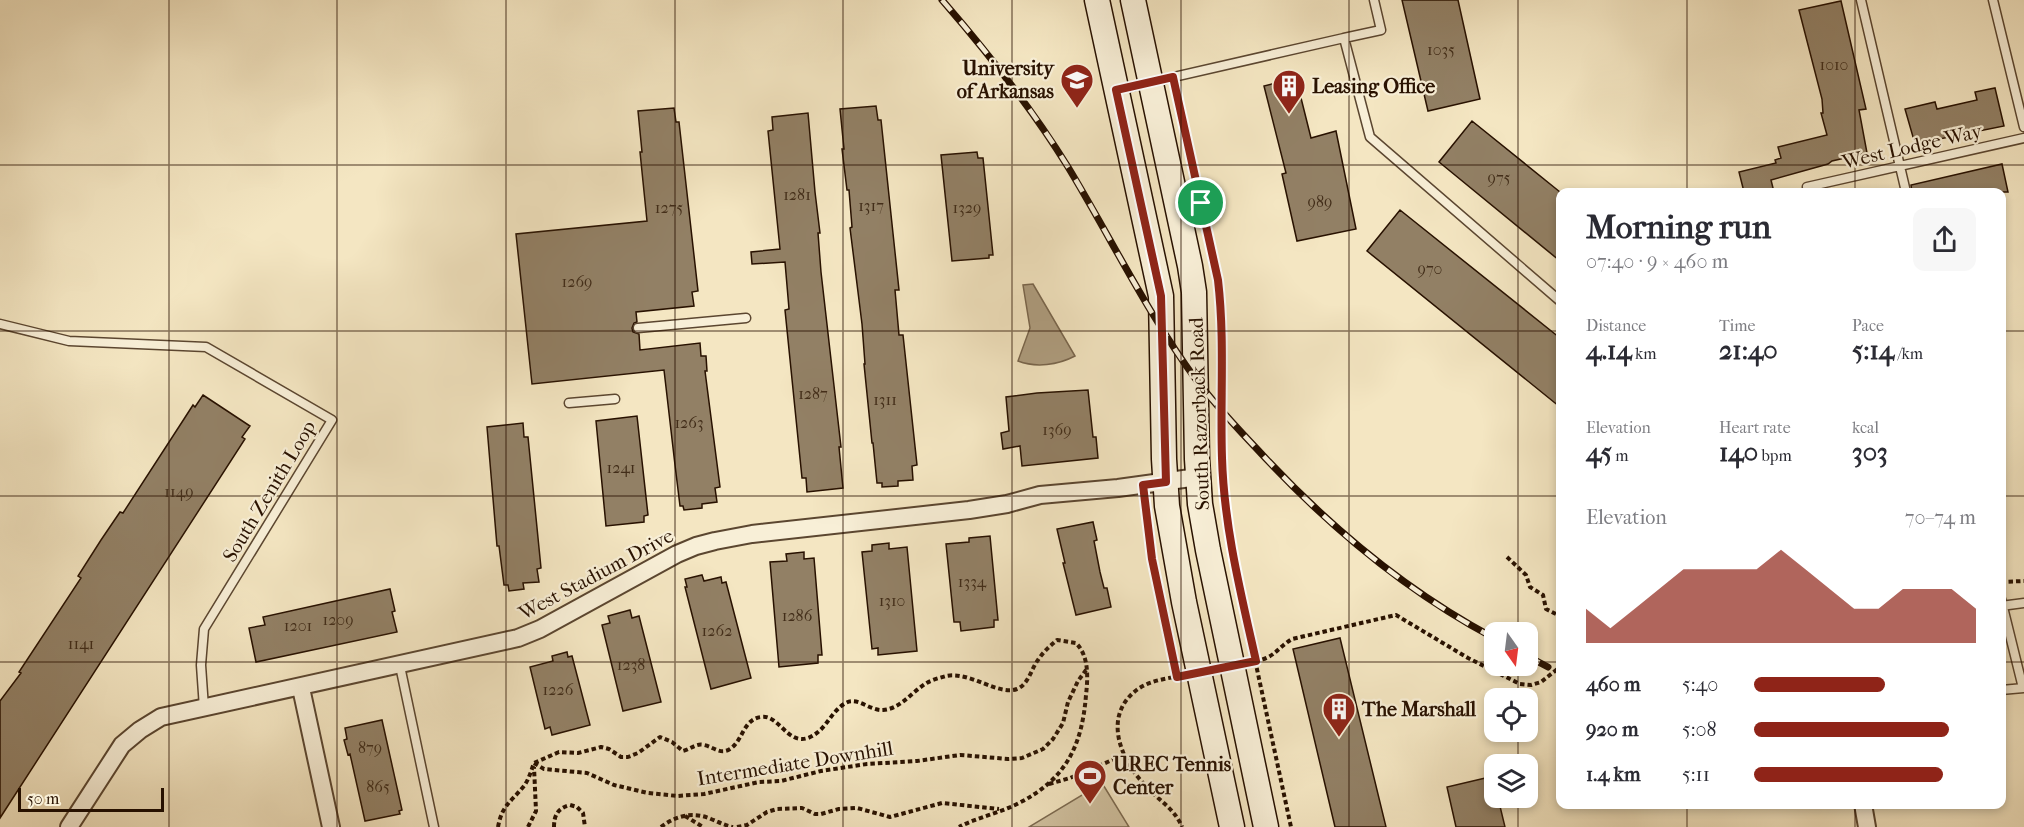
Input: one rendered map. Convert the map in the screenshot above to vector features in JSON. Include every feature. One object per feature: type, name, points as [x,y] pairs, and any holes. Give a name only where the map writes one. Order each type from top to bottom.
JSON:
[{"type":"main road","name":"South Razorback Road","points":[[1096,0],[1161,296],[1166,482],[1188,675],[1232,827]]},
{"type":"main road","name":"South Razorback Road","points":[[1133,0],[1190,266],[1194,292],[1200,504],[1208,550],[1244,663],[1266,827]]},
{"type":"street","name":"West Stadium Drive","points":[[69,827],[122,745],[161,717],[301,688],[518,638],[540,629],[677,554],[696,546],[752,534],[969,510],[1040,495],[1118,488],[1198,477]]},
{"type":"street","points":[[301,688],[331,827]]},
{"type":"street","points":[[1864,809],[1867,827]]},
{"type":"lane","points":[[1116,90],[1381,30],[1374,0]]},
{"type":"lane","points":[[1861,0],[1905,188]]},
{"type":"lane","points":[[1994,0],[2024,127]]},
{"type":"lane","points":[[1344,38],[1370,137],[1556,298]]},
{"type":"lane","name":"West Lodge Way","points":[[1815,188],[2024,138]]},
{"type":"lane","points":[[638,328],[746,318]]},
{"type":"lane","name":"South Zenith Loop","points":[[0,324],[69,341],[206,346],[332,420],[204,628],[201,665],[204,708]]},
{"type":"lane","points":[[569,403],[615,399]]},
{"type":"lane","points":[[2006,604],[2024,603]]},
{"type":"lane","points":[[2006,620],[2023,688],[2006,690]]},
{"type":"lane","points":[[400,666],[434,827]]},
{"type":"path","name":"South Razorback Road","points":[[1188,144],[1216,267],[1222,312],[1222,458],[1233,556]]},
{"type":"path","points":[[1507,557],[1526,575],[1530,587],[1543,595],[1546,609],[1556,614]]},
{"type":"path","points":[[2006,582],[2024,581]]},
{"type":"path","points":[[1244,663],[1275,655],[1283,644],[1292,639],[1396,615],[1468,658],[1520,684],[1531,685],[1541,682],[1556,670]]},
{"type":"path","points":[[498,827],[500,814],[526,783],[534,763],[560,752],[578,753],[601,747],[609,748],[621,757],[628,757],[638,753],[660,737],[672,742],[683,751],[689,750],[694,745],[704,744],[717,751],[724,751],[731,749],[751,720],[758,717],[768,717],[794,737],[807,738],[825,727],[833,714],[845,703],[854,700],[875,710],[891,708],[899,705],[930,681],[949,675],[980,680],[1000,688],[1017,689],[1024,684],[1036,661],[1057,640],[1071,641],[1079,646],[1086,662],[1088,676],[1086,701],[1077,745],[1064,768],[1049,784],[1018,804],[959,827]]},
{"type":"path","points":[[1251,641],[1244,663],[1291,827]]},
{"type":"path","points":[[1174,667],[1188,675]]},
{"type":"path","name":"Intermediate Downhill","points":[[534,763],[544,769],[587,773],[614,785],[648,793],[677,796],[704,794],[759,782],[782,781],[821,771],[867,764],[917,761],[960,755],[1022,758],[1043,749],[1053,739],[1063,723],[1074,688],[1086,670]]},
{"type":"path","points":[[1182,827],[1170,807],[1144,785],[1124,755],[1117,728],[1119,715],[1133,693],[1155,681],[1188,675]]},
{"type":"path","points":[[1049,784],[1070,778],[1124,755]]},
{"type":"path","points":[[528,827],[536,811],[534,763]]},
{"type":"path","points":[[661,827],[673,818],[684,816],[706,817],[720,825],[737,827],[777,809],[802,808],[815,814],[821,814],[839,808],[857,808],[890,817],[942,803],[1000,810]]},
{"type":"path","points":[[554,827],[557,812],[570,805],[583,813],[585,827]]},
{"type":"path","points":[[684,816],[703,827]]},
{"type":"shaded area","points":[[1033,284],[1075,356],[1047,365],[1018,361],[1030,328],[1023,285]]},
{"type":"shaded area","name":"UREC Tennis Center","points":[[1102,783],[1129,827],[1029,827]]},
{"type":"building","points":[[1402,0],[1458,0],[1480,99],[1428,111]]},
{"type":"building","points":[[1841,1],[1866,109],[1859,110],[1867,153],[1771,180],[1773,188],[1743,188],[1739,172],[1776,163],[1775,160],[1781,158],[1778,147],[1827,135],[1821,113],[1823,113],[1822,99],[1799,10]]},
{"type":"building","points":[[1296,78],[1311,138],[1336,131],[1356,229],[1297,241],[1282,174],[1286,173],[1264,86]]},
{"type":"building","points":[[1995,88],[2004,126],[1915,144],[1905,109],[1935,102],[1937,109],[1977,100],[1975,92]]},
{"type":"building","points":[[876,106],[878,120],[881,120],[899,290],[895,290],[899,335],[903,335],[917,465],[912,466],[913,480],[898,481],[898,486],[882,487],[882,483],[877,483],[872,443],[862,324],[850,228],[852,227],[849,190],[847,190],[842,149],[844,149],[840,109]]},
{"type":"building","points":[[674,108],[676,122],[679,122],[698,291],[692,292],[694,306],[636,312],[637,322],[632,328],[633,332],[639,334],[640,350],[700,343],[701,356],[706,356],[707,371],[705,371],[720,487],[715,488],[717,502],[702,504],[702,508],[684,510],[683,506],[680,506],[664,370],[532,384],[516,234],[647,221],[638,111]]},
{"type":"building","points":[[808,113],[820,233],[818,233],[821,272],[841,447],[839,447],[843,488],[807,492],[806,478],[802,478],[785,310],[789,309],[785,262],[752,264],[751,252],[780,249],[768,131],[773,130],[772,117]]},
{"type":"building","points":[[1472,121],[1556,189],[1556,258],[1439,162]]},
{"type":"building","points":[[977,152],[978,158],[983,158],[993,255],[989,255],[989,258],[952,261],[941,155]]},
{"type":"building","points":[[2002,164],[2008,192],[2006,188],[1911,188],[1911,185]]},
{"type":"building","points":[[1400,210],[1556,335],[1556,404],[1367,251]]},
{"type":"building","points":[[1088,390],[1093,437],[1096,437],[1098,458],[1022,466],[1020,446],[1003,449],[1001,433],[1009,431],[1006,397]]},
{"type":"building","points":[[203,395],[250,426],[242,437],[245,439],[0,818],[0,701],[21,673],[19,672],[81,578],[78,576],[101,540],[120,512],[123,513],[193,405],[195,407]]},
{"type":"building","points":[[637,416],[648,515],[644,516],[644,522],[606,526],[596,421]]},
{"type":"building","points":[[523,423],[524,437],[528,437],[541,568],[537,569],[539,582],[523,583],[524,589],[509,591],[508,585],[504,585],[499,546],[497,546],[487,427]]},
{"type":"building","points":[[1093,522],[1100,572],[1104,588],[1107,588],[1111,607],[1076,615],[1057,529]]},
{"type":"building","points":[[990,536],[998,620],[994,620],[994,627],[961,631],[960,622],[954,622],[946,544],[969,542],[969,538]]},
{"type":"building","points":[[889,543],[889,549],[907,547],[917,651],[878,655],[878,648],[872,649],[862,552],[872,551],[872,545]]},
{"type":"building","points":[[804,552],[804,559],[814,558],[822,655],[818,655],[818,663],[779,667],[770,562],[787,561],[786,554]]},
{"type":"building","points":[[702,575],[704,581],[721,577],[722,583],[726,582],[751,678],[711,689],[685,587],[687,587],[685,579]]},
{"type":"building","points":[[390,589],[397,632],[256,662],[249,628],[265,625],[263,617]]},
{"type":"building","points":[[630,610],[632,618],[639,616],[661,702],[623,711],[602,625],[610,623],[608,616]]},
{"type":"building","name":"The Marshall","points":[[1340,638],[1386,827],[1335,827],[1293,649]]},
{"type":"building","points":[[567,652],[568,657],[572,656],[590,725],[552,735],[550,727],[545,729],[530,667],[553,661],[552,656]]},
{"type":"building","points":[[382,720],[402,810],[399,811],[400,814],[365,821],[350,754],[348,755],[344,740],[347,739],[345,728]]},
{"type":"building","name":"The Marshall","points":[[1484,778],[1484,808],[1500,808],[1505,827],[1456,827],[1447,787]]},
{"type":"railway","points":[[942,0],[992,60],[1039,123],[1068,167],[1162,329],[1197,381],[1219,407],[1283,477],[1368,554],[1429,599],[1484,632]]},
{"type":"railway","points":[[1538,662],[1548,667]]},
{"type":"place","name":"University of Arkansas","points":[[1077,109]]},
{"type":"place","name":"Leasing Office","points":[[1289,115]]},
{"type":"place","name":"The Marshall","points":[[1339,738]]},
{"type":"place","name":"UREC Tennis Center","points":[[1090,805]]},
{"type":"route","points":[[1173,77],[1201,203],[1216,267],[1222,312],[1222,458],[1225,500],[1239,588],[1256,661],[1177,677],[1152,559],[1143,485],[1166,482],[1161,296],[1116,90],[1173,77]]}]
